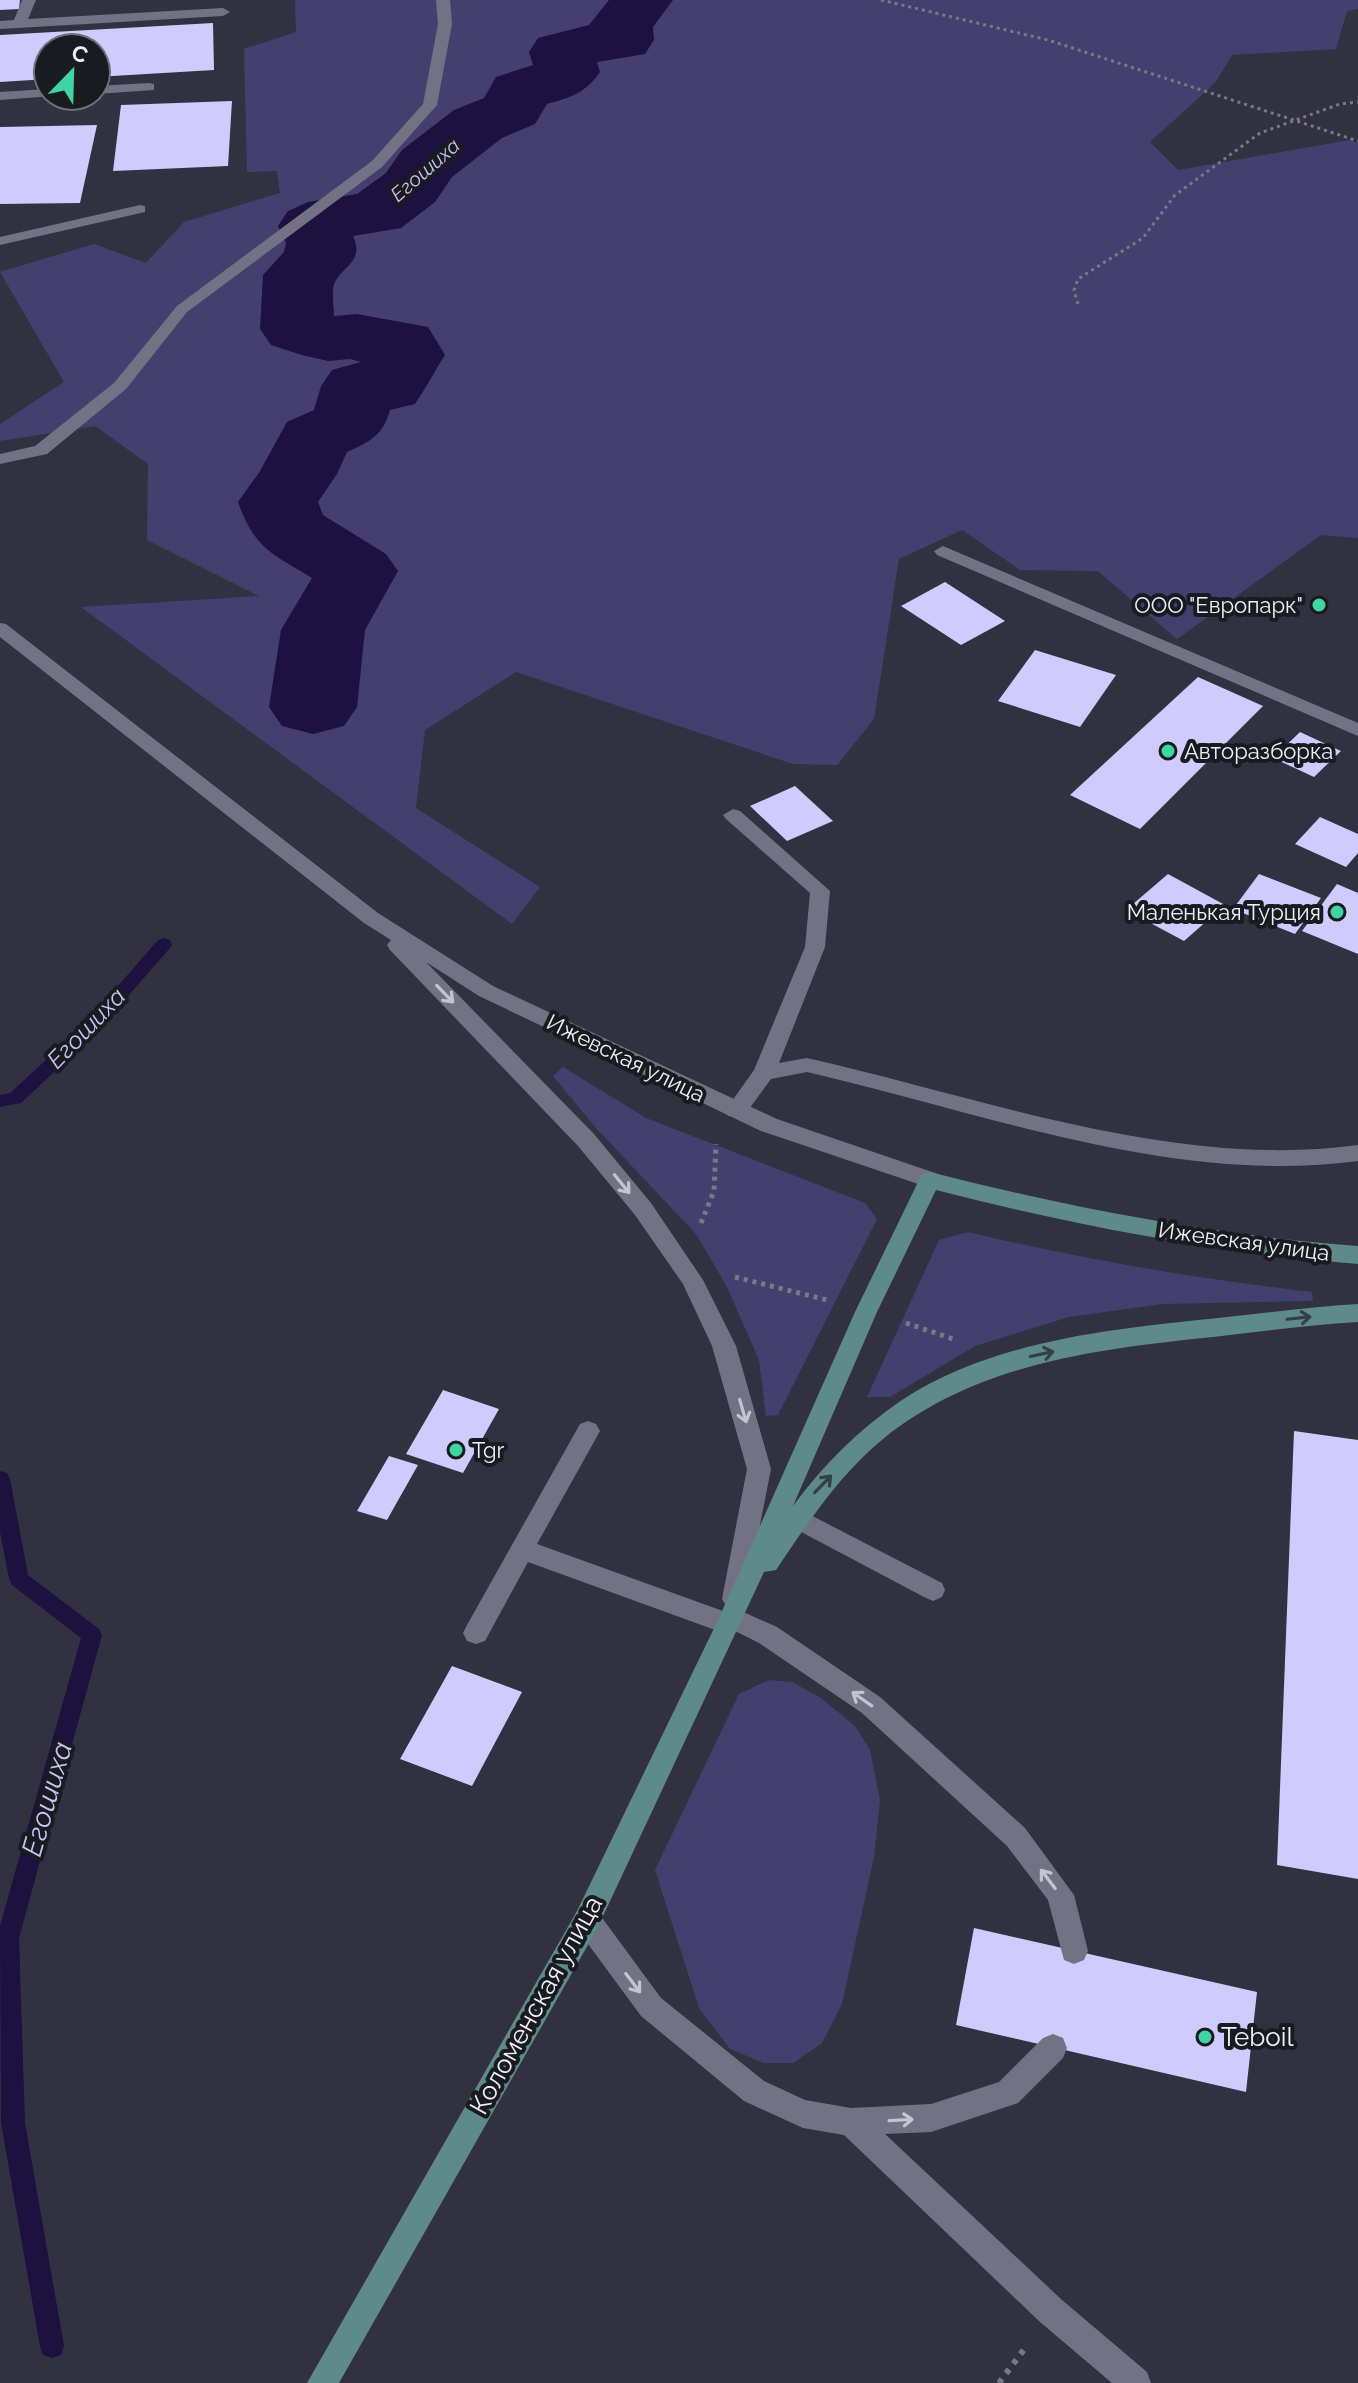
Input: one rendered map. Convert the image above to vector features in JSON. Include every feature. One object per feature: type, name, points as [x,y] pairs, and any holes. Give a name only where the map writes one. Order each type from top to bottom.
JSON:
[{"type":"main road","name":"Ижевская улица","points":[[930,1180],[1022,1204],[1219,1241],[1358,1255]]},
{"type":"main road","points":[[730,1621],[866,1312],[930,1180]]},
{"type":"main road","points":[[730,1621],[811,1498],[875,1432],[936,1392],[994,1364],[1119,1337],[1358,1313]]},
{"type":"main road","name":"Коломенская улица","points":[[322,2383],[587,1920],[730,1621]]},
{"type":"street","points":[[19,25],[29,0]]},
{"type":"street","points":[[0,459],[41,450],[120,386],[182,309],[377,164],[430,105],[445,24],[443,0]]},
{"type":"street","points":[[0,25],[223,12]]},
{"type":"street","points":[[112,89],[149,87]]},
{"type":"street","points":[[0,96],[32,94]]},
{"type":"street","points":[[0,241],[140,209]]},
{"type":"street","points":[[943,551],[1358,730]]},
{"type":"street","name":"Ижевская улица","points":[[0,628],[371,918],[486,991],[736,1111],[837,1150],[930,1180]]},
{"type":"street","points":[[733,815],[820,891],[815,947],[764,1073],[736,1111]]},
{"type":"street","points":[[371,918],[586,1140],[643,1209],[692,1280],[724,1346],[759,1469],[730,1621]]},
{"type":"street","points":[[764,1073],[807,1065],[1046,1126],[1178,1150],[1306,1160],[1358,1153]]},
{"type":"street","points":[[476,1633],[588,1431]]},
{"type":"street","points":[[797,1518],[933,1590]]},
{"type":"street","points":[[522,1549],[768,1635],[871,1705],[1016,1837],[1060,1895],[1074,1951]]},
{"type":"street","points":[[587,1920],[651,2007],[754,2091],[803,2114],[851,2122],[931,2118],[1008,2093],[1053,2048]]},
{"type":"street","points":[[851,2122],[1051,2311],[1136,2383]]},
{"type":"path","points":[[881,0],[1048,40],[1358,141]]},
{"type":"path","points":[[1078,304],[1074,290],[1078,279],[1143,238],[1175,195],[1260,133],[1340,104],[1358,102]]},
{"type":"path","points":[[678,1259],[696,1234],[714,1191],[715,1146],[736,1111]]},
{"type":"path","points":[[734,1277],[835,1302]]},
{"type":"path","points":[[901,1322],[961,1341]]},
{"type":"shaded area","points":[[295,0],[1358,0],[1358,9],[1347,11],[1336,49],[1232,55],[1215,83],[1150,142],[1178,170],[1350,140],[1358,143],[1358,538],[1321,535],[1177,639],[1098,571],[1020,570],[962,530],[899,559],[874,719],[837,765],[793,764],[516,672],[425,730],[416,808],[540,887],[512,924],[81,607],[259,596],[147,540],[148,464],[95,426],[0,441],[0,424],[64,382],[0,272],[94,244],[146,263],[184,222],[280,193],[277,171],[247,172],[244,49],[296,32]]},
{"type":"shaded area","points":[[563,1067],[646,1118],[865,1203],[877,1219],[778,1415],[766,1416],[759,1360],[727,1287],[696,1234],[596,1128],[553,1076]]},
{"type":"shaded area","points":[[968,1232],[1139,1267],[1312,1292],[1313,1301],[1163,1304],[1069,1317],[975,1346],[890,1397],[867,1397],[939,1240]]},
{"type":"shaded area","points":[[769,1680],[792,1682],[821,1698],[855,1726],[870,1750],[880,1800],[874,1857],[842,2004],[822,2043],[793,2063],[764,2063],[730,2049],[699,2008],[655,1870],[739,1694]]},
{"type":"building","points":[[0,0],[20,0],[19,9],[0,10]]},
{"type":"building","points":[[213,23],[214,70],[112,76],[112,32],[53,32]]},
{"type":"building","points":[[32,33],[32,80],[0,82],[0,35]]},
{"type":"building","points":[[232,101],[228,166],[113,171],[121,105]]},
{"type":"building","points":[[97,125],[80,203],[0,204],[0,127]]},
{"type":"building","points":[[945,582],[1005,621],[961,645],[901,606]]},
{"type":"building","points":[[1035,650],[1116,675],[1080,727],[998,701]]},
{"type":"building","name":"Авторазборка","points":[[1198,677],[1263,706],[1140,829],[1070,795]]},
{"type":"building","points":[[1300,732],[1341,751],[1314,777],[1273,758]]},
{"type":"building","points":[[795,786],[833,821],[787,841],[750,806]]},
{"type":"building","points":[[1320,817],[1358,834],[1358,853],[1346,867],[1295,844]]},
{"type":"building","points":[[1168,874],[1225,905],[1184,941],[1126,910]]},
{"type":"building","points":[[1259,874],[1321,898],[1295,934],[1233,909]]},
{"type":"building","name":"Маленькая Турция","points":[[1337,884],[1358,893],[1358,954],[1302,931]]},
{"type":"building","points":[[443,1390],[499,1409],[463,1473],[406,1454]]},
{"type":"building","points":[[1294,1431],[1358,1440],[1358,1879],[1277,1865]]},
{"type":"building","points":[[389,1456],[418,1465],[387,1520],[357,1511]]},
{"type":"building","points":[[452,1666],[522,1692],[472,1786],[400,1759]]},
{"type":"building","points":[[974,1928],[1257,1992],[1246,2092],[956,2025]]},
{"type":"waterway","name":"Егошиха","points":[[313,707],[323,630],[357,571],[288,528],[278,502],[298,474],[314,438],[348,423],[359,386],[388,388],[392,372],[408,355],[402,343],[379,344],[357,336],[328,339],[297,329],[299,275],[318,260],[321,243],[313,226],[333,217],[376,213],[411,187],[426,164],[478,124],[512,110],[519,91],[548,84],[568,72],[561,52],[576,46],[622,40],[621,25],[642,0]]},
{"type":"waterway","name":"Егошиха","points":[[0,1101],[15,1099],[89,1030],[164,944]]},
{"type":"waterway","name":"Егошиха","points":[[0,1479],[19,1579],[92,1635],[8,1938],[13,2123],[52,2346]]},
{"type":"place","name":"ООО \"Европарк\"","points":[[1319,605]]},
{"type":"place","name":"Авторазборка","points":[[1168,751]]},
{"type":"place","name":"Маленькая Турция","points":[[1337,912]]},
{"type":"place","name":"Tgr","points":[[456,1450]]},
{"type":"place","name":"Teboil","points":[[1205,2037]]}]
